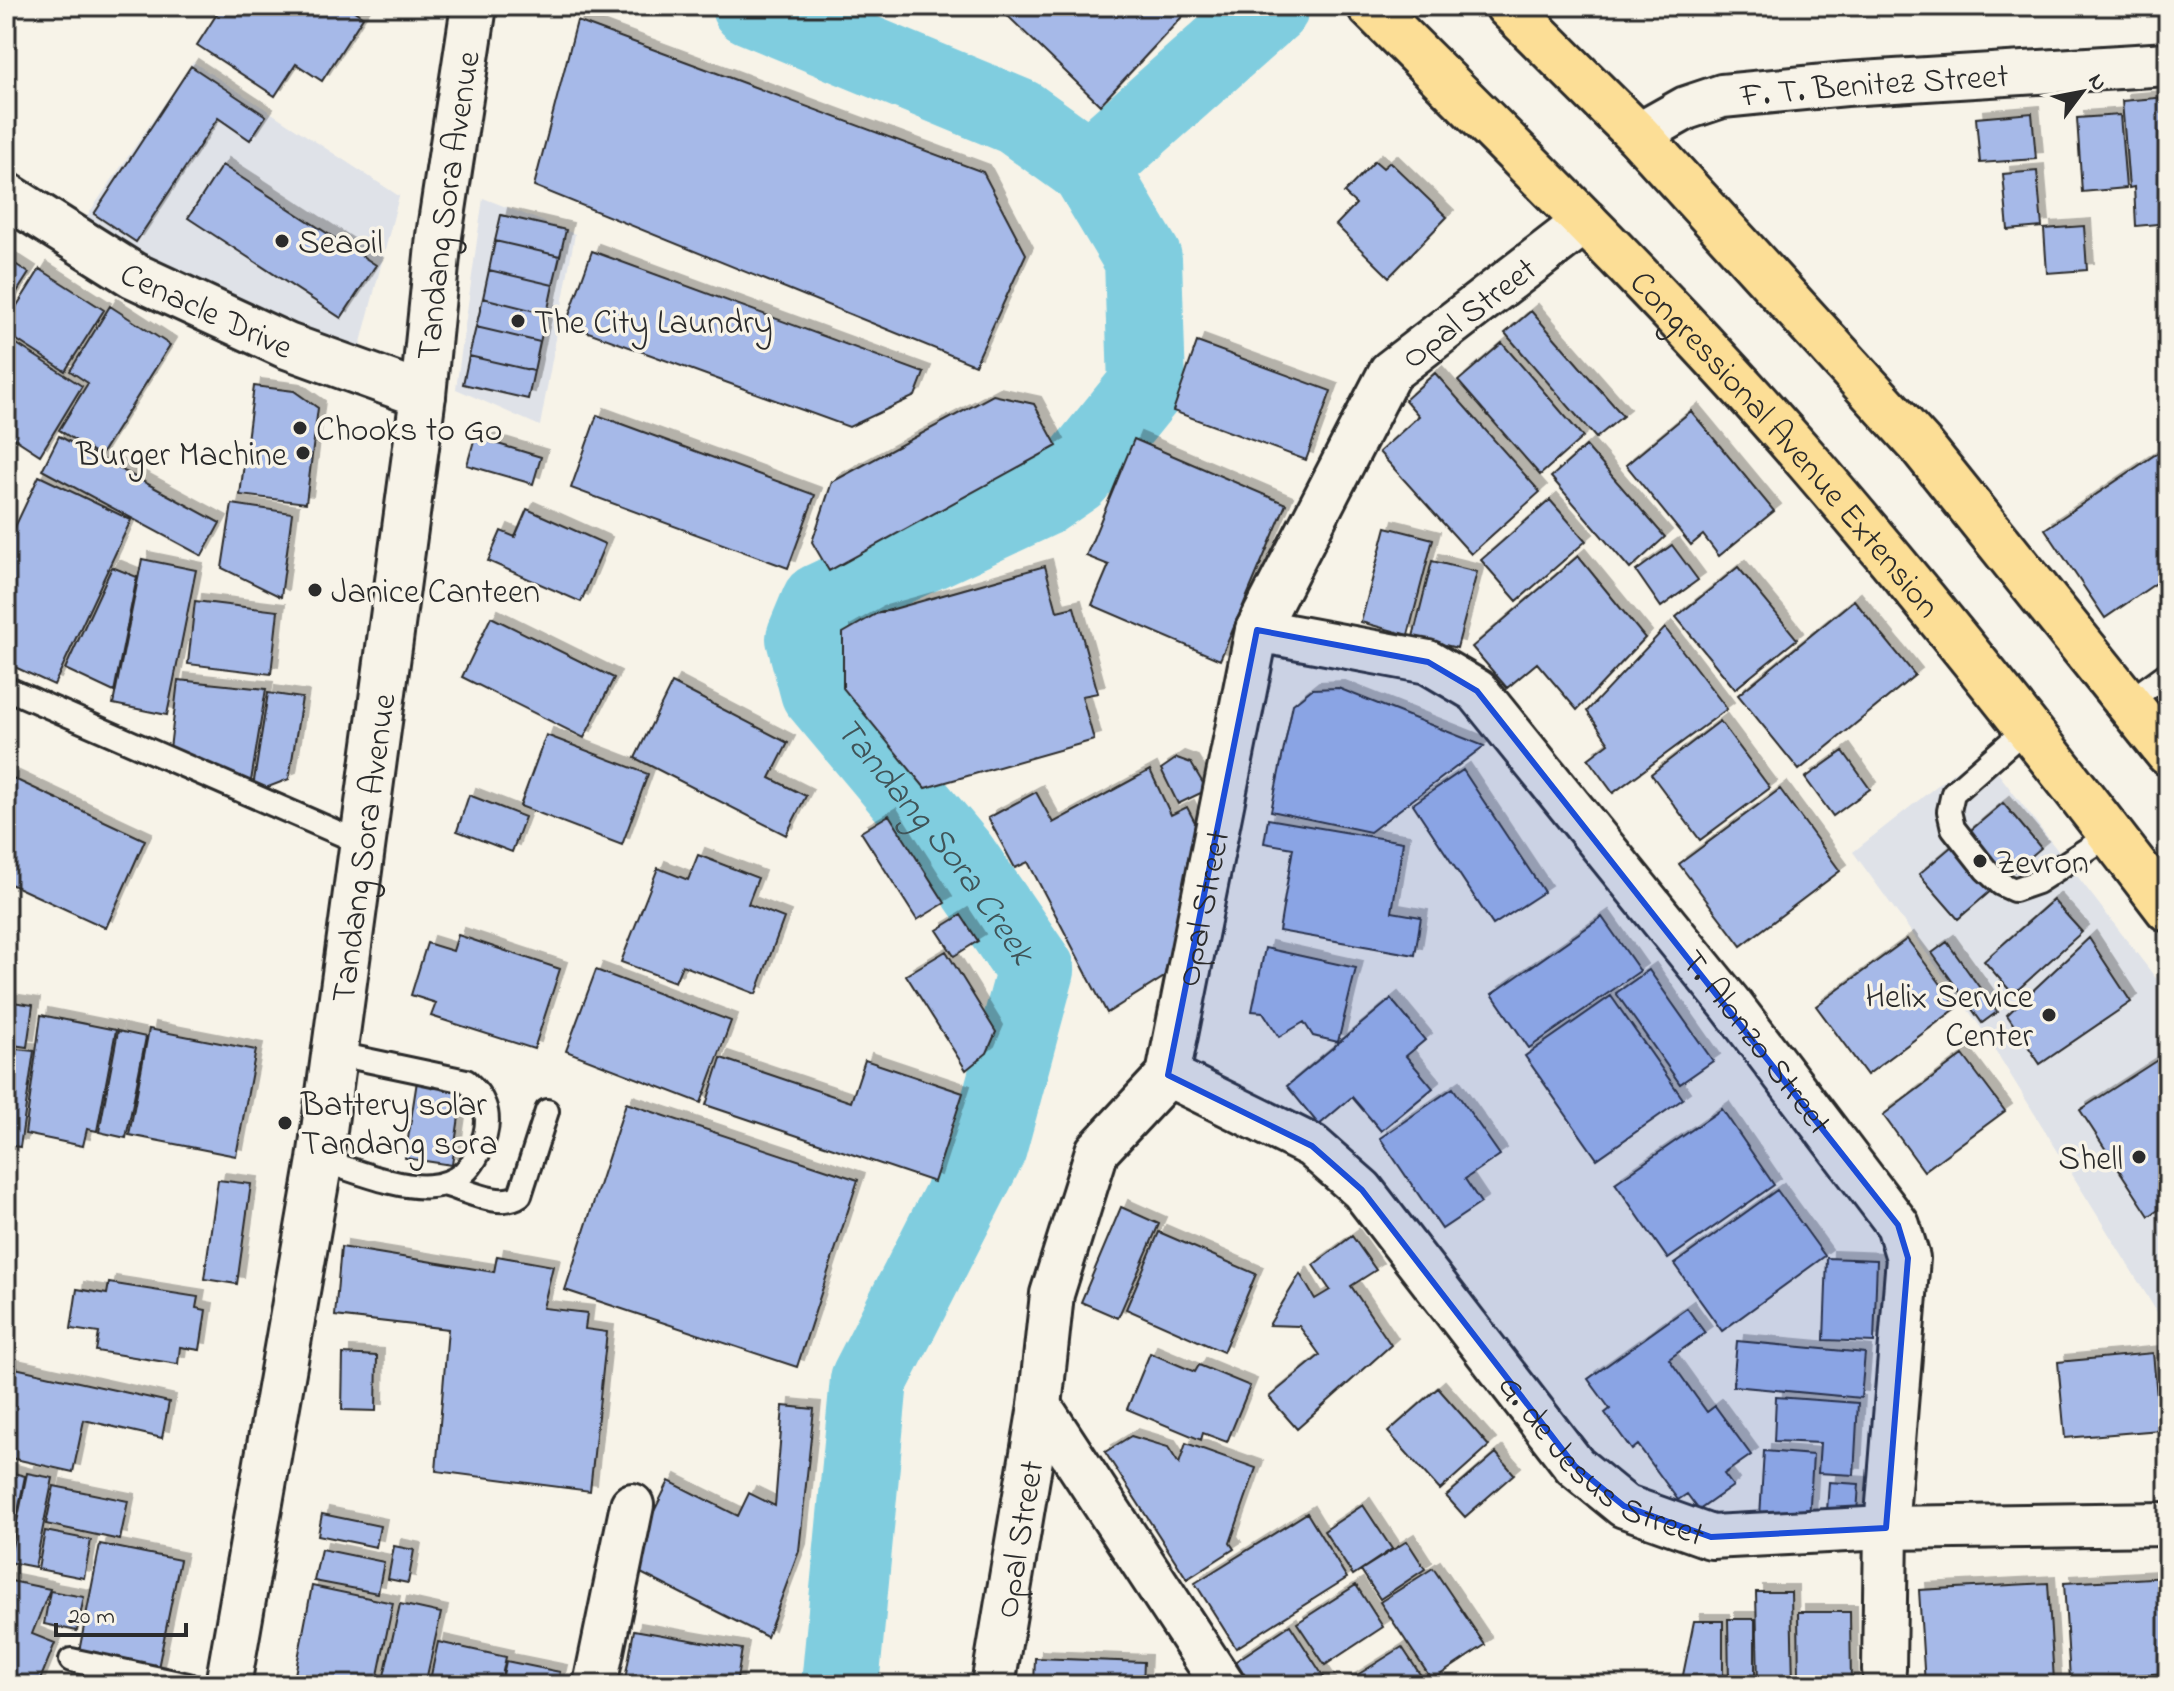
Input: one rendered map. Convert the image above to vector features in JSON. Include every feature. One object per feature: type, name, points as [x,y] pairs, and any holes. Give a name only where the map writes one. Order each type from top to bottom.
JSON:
[{"type":"main road","name":"Tandang Sora Avenue","points":[[228,1685],[320,1160],[423,395],[439,236],[474,6]]},
{"type":"main road","points":[[1508,6],[1638,135],[1923,448],[2168,753]]},
{"type":"main road","name":"Congressional Avenue Extension","points":[[1371,7],[1586,221],[1809,463],[2029,726],[2168,909]]},
{"type":"main road","name":"Cenacle Drive","points":[[6,195],[133,275],[287,346],[423,395]]},
{"type":"street","name":"F. T. Benitez Street","points":[[1638,135],[1686,108],[1722,96],[1846,84],[2168,64]]},
{"type":"street","name":"Opal Street","points":[[993,1685],[1040,1406],[1052,1294],[1097,1151],[1168,1075],[1257,630],[1390,372],[1586,221]]},
{"type":"street","name":"T. Alonzo Street","points":[[1257,630],[1428,662],[1477,691],[1731,1005],[1898,1225],[1908,1258],[1886,1528],[1884,1670]]},
{"type":"street","name":"G. de Jesus Street","points":[[1168,1075],[1312,1146],[1362,1190],[1575,1466],[1624,1506],[1711,1537],[1886,1528],[2168,1524]]},
{"type":"street","points":[[1040,1406],[1223,1685]]},
{"type":"street","points":[[595,1685],[632,1505]]},
{"type":"lane","points":[[2128,702],[2168,673]]},
{"type":"lane","points":[[6,688],[364,844]]},
{"type":"lane","points":[[2029,726],[1953,793],[1949,811],[1953,828],[1986,870],[2001,884],[2014,890],[2037,882],[2111,834]]},
{"type":"lane","points":[[333,1053],[466,1081],[482,1096],[489,1122],[481,1151],[469,1168],[447,1185]]},
{"type":"lane","points":[[320,1160],[418,1189],[447,1185],[501,1201],[512,1201],[520,1195],[547,1111]]},
{"type":"lane","points":[[71,1660],[188,1685]]},
{"type":"highlighted area","points":[[1257,630],[1428,662],[1477,691],[1898,1225],[1908,1258],[1886,1528],[1711,1537],[1624,1506],[1575,1466],[1362,1190],[1312,1146],[1168,1075]]},
{"type":"shaded area","points":[[193,62],[399,196],[351,381],[85,219]]},
{"type":"shaded area","points":[[483,198],[575,234],[540,426],[456,389]]},
{"type":"shaded area","points":[[1981,751],[2168,994],[2168,1317],[2157,1312],[1984,1032],[1853,852]]},
{"type":"building","points":[[222,6],[347,6],[363,17],[322,81],[296,64],[275,96],[197,45]]},
{"type":"building","points":[[981,6],[1192,6],[1100,105],[1009,17]]},
{"type":"building","points":[[577,21],[983,172],[1026,254],[975,365],[534,186]]},
{"type":"building","points":[[191,66],[266,116],[250,140],[218,118],[136,242],[94,214]]},
{"type":"building","points":[[2168,97],[2168,223],[2136,226],[2134,187],[2129,188],[2122,101]]},
{"type":"building","points":[[2032,113],[2036,159],[1980,163],[1976,118]]},
{"type":"building","points":[[2120,115],[2126,188],[2082,192],[2077,118]]},
{"type":"building","points":[[1375,161],[1383,168],[1390,162],[1447,217],[1389,277],[1336,225],[1356,204],[1344,193]]},
{"type":"building","name":"Seaoil","points":[[222,165],[376,265],[341,318],[188,218]]},
{"type":"building","points":[[2037,171],[2042,227],[2008,230],[2003,174]]},
{"type":"building","points":[[501,215],[566,230],[560,256],[495,241]]},
{"type":"building","points":[[2084,226],[2087,270],[2047,273],[2044,229]]},
{"type":"building","points":[[495,241],[560,256],[553,285],[489,270]]},
{"type":"building","points":[[592,251],[924,373],[915,396],[849,427],[566,324]]},
{"type":"building","points":[[6,258],[29,273],[6,309]]},
{"type":"building","points":[[40,269],[104,310],[65,371],[6,333],[6,323]]},
{"type":"building","points":[[489,270],[553,285],[547,314],[483,298]]},
{"type":"building","points":[[483,298],[547,314],[540,342],[476,327]]},
{"type":"building","points":[[110,306],[170,345],[100,456],[59,430],[88,383],[70,371]]},
{"type":"building","points":[[1531,311],[1623,416],[1596,438],[1505,333]]},
{"type":"building","points":[[476,327],[540,342],[534,371],[469,356]]},
{"type":"building","points":[[6,337],[82,386],[40,455],[6,433]]},
{"type":"building","points":[[1197,342],[1331,391],[1306,460],[1173,411]]},
{"type":"building","points":[[1502,343],[1583,437],[1540,475],[1458,381]]},
{"type":"building","points":[[469,356],[534,371],[528,399],[463,384]]},
{"type":"building","points":[[1435,373],[1540,492],[1471,554],[1379,452],[1419,416],[1405,400]]},
{"type":"building","points":[[254,386],[294,391],[318,408],[306,503],[240,495]]},
{"type":"building","points":[[993,395],[1034,404],[1057,446],[829,571],[812,542],[832,482]]},
{"type":"building","points":[[1691,411],[1774,511],[1719,556],[1703,535],[1691,545],[1626,465]]},
{"type":"building","points":[[597,415],[815,495],[788,568],[571,488]]},
{"type":"building","points":[[59,436],[220,523],[202,556],[42,470]]},
{"type":"building","points":[[475,437],[541,457],[533,484],[467,465]]},
{"type":"building","points":[[1134,439],[1286,504],[1220,660],[1092,605],[1109,565],[1086,556]]},
{"type":"building","points":[[1586,446],[1665,537],[1630,569],[1551,477]]},
{"type":"building","points":[[2168,446],[2168,575],[2105,618],[2045,529]]},
{"type":"building","points":[[39,476],[131,520],[54,685],[6,663],[6,546]]},
{"type":"building","points":[[1550,500],[1586,541],[1517,601],[1481,560]]},
{"type":"building","points":[[232,504],[292,513],[281,597],[222,568]]},
{"type":"building","points":[[527,509],[605,544],[581,602],[488,561],[501,531],[515,537]]},
{"type":"building","points":[[1386,527],[1433,539],[1408,635],[1361,622]]},
{"type":"building","points":[[1672,545],[1698,580],[1661,607],[1636,571]]},
{"type":"building","points":[[1578,556],[1645,638],[1577,710],[1537,663],[1507,688],[1472,647]]},
{"type":"building","points":[[142,559],[196,570],[167,715],[113,704]]},
{"type":"building","points":[[1432,561],[1477,572],[1457,648],[1413,637]]},
{"type":"building","points":[[1045,566],[1057,611],[1074,607],[1098,693],[1082,696],[1094,740],[925,788],[843,688],[843,633],[876,614]]},
{"type":"building","points":[[112,567],[137,577],[114,692],[65,669]]},
{"type":"building","points":[[1738,567],[1797,639],[1735,689],[1676,617]]},
{"type":"building","points":[[1854,600],[1915,675],[1799,770],[1738,695]]},
{"type":"building","points":[[195,601],[278,611],[271,674],[188,664]]},
{"type":"building","points":[[491,617],[614,678],[584,738],[462,677]]},
{"type":"building","points":[[1665,628],[1727,709],[1613,793],[1588,759],[1609,743],[1587,711]]},
{"type":"building","points":[[178,680],[266,689],[250,787],[212,765],[170,749]]},
{"type":"building","points":[[672,683],[788,743],[770,778],[806,796],[786,835],[635,758]]},
{"type":"building","points":[[1338,688],[1484,746],[1370,832],[1271,811],[1293,704],[1312,689]]},
{"type":"building","points":[[268,693],[302,698],[289,779],[263,789],[253,787]]},
{"type":"building","points":[[1720,721],[1770,788],[1700,840],[1651,774]]},
{"type":"building","points":[[546,735],[648,774],[622,845],[520,806]]},
{"type":"building","points":[[1843,751],[1870,789],[1833,816],[1805,778]]},
{"type":"building","points":[[1177,758],[1191,763],[1207,790],[1178,804],[1161,769]]},
{"type":"building","points":[[1150,770],[1171,815],[1187,807],[1211,853],[1183,965],[1107,1013],[1028,862],[1015,868],[988,818],[1036,792],[1053,823]]},
{"type":"building","points":[[1463,770],[1544,892],[1493,925],[1413,804]]},
{"type":"building","points":[[6,775],[145,840],[106,928],[6,882]]},
{"type":"building","points":[[1780,789],[1840,871],[1741,946],[1679,864]]},
{"type":"building","points":[[469,795],[525,817],[512,852],[457,831]]},
{"type":"building","name":"Zevron","points":[[2003,803],[2041,848],[1958,919],[1919,874]]},
{"type":"building","points":[[889,815],[945,903],[917,920],[861,832]]},
{"type":"building","points":[[1268,819],[1403,842],[1392,912],[1421,917],[1415,955],[1279,931],[1293,848],[1264,843]]},
{"type":"building","points":[[698,855],[758,878],[748,904],[784,918],[756,994],[682,965],[675,982],[621,962],[658,868],[688,880]]},
{"type":"building","points":[[2053,900],[2082,932],[2013,994],[1984,961]]},
{"type":"building","points":[[961,915],[978,941],[954,956],[937,930]]},
{"type":"building","points":[[1602,917],[1640,971],[1529,1048],[1492,994]]},
{"type":"building","points":[[458,935],[560,969],[534,1049],[431,1016],[436,1003],[411,995],[427,943],[453,951]]},
{"type":"building","points":[[2089,938],[2131,1002],[2040,1064],[2007,1015]]},
{"type":"building","points":[[1907,939],[1958,1007],[1867,1075],[1816,1006]]},
{"type":"building","points":[[1947,942],[1997,1012],[1982,1023],[1932,953]]},
{"type":"building","points":[[1265,948],[1356,968],[1338,1042],[1313,1036],[1304,1022],[1279,1037],[1263,1012],[1252,1011]]},
{"type":"building","points":[[946,951],[996,1032],[987,1053],[966,1070],[906,975]]},
{"type":"building","points":[[596,970],[731,1021],[701,1103],[566,1051]]},
{"type":"building","points":[[1649,970],[1713,1061],[1680,1084],[1616,993]]},
{"type":"building","points":[[1611,996],[1683,1099],[1597,1159],[1525,1056]]},
{"type":"building","points":[[1391,999],[1425,1040],[1406,1056],[1433,1088],[1381,1131],[1352,1097],[1319,1125],[1287,1086]]},
{"type":"building","points":[[6,1001],[33,1005],[27,1047],[6,1044]]},
{"type":"building","points":[[41,1015],[116,1030],[97,1131],[87,1129],[83,1146],[25,1134]]},
{"type":"building","points":[[149,1029],[256,1050],[236,1156],[129,1135]]},
{"type":"building","points":[[118,1031],[146,1037],[126,1138],[99,1132]]},
{"type":"building","points":[[6,1048],[34,1051],[20,1147],[6,1145]]},
{"type":"building","points":[[1963,1055],[2005,1111],[1924,1171],[1883,1115]]},
{"type":"building","name":"Shell","points":[[2162,1057],[2168,1066],[2168,1204],[2149,1216],[2080,1110]]},
{"type":"building","points":[[721,1058],[851,1102],[865,1060],[963,1093],[934,1182],[706,1105]]},
{"type":"building","points":[[417,1081],[463,1089],[452,1165],[405,1158]]},
{"type":"building","points":[[1453,1088],[1500,1155],[1465,1179],[1481,1203],[1442,1229],[1380,1138]]},
{"type":"building","points":[[626,1103],[858,1180],[797,1367],[565,1290]]},
{"type":"building","points":[[1722,1109],[1774,1185],[1668,1259],[1615,1183]]},
{"type":"building","points":[[218,1180],[251,1184],[237,1284],[204,1279]]},
{"type":"building","points":[[1777,1190],[1825,1256],[1722,1331],[1674,1264]]},
{"type":"building","points":[[1121,1207],[1159,1224],[1118,1318],[1081,1302]]},
{"type":"building","points":[[1159,1232],[1256,1274],[1223,1352],[1126,1309]]},
{"type":"building","points":[[1352,1236],[1376,1270],[1351,1286],[1391,1345],[1297,1429],[1269,1397],[1320,1355],[1299,1326],[1269,1325],[1300,1274],[1315,1299],[1330,1290],[1313,1265]]},
{"type":"building","points":[[341,1247],[494,1272],[497,1256],[553,1266],[543,1308],[587,1313],[585,1329],[607,1332],[590,1491],[436,1471],[448,1329],[335,1316]]},
{"type":"building","points":[[1827,1258],[1877,1260],[1874,1342],[1824,1340]]},
{"type":"building","points":[[109,1283],[198,1297],[196,1308],[206,1310],[200,1350],[180,1347],[178,1364],[96,1351],[99,1333],[71,1329],[77,1289],[107,1294]]},
{"type":"building","points":[[1687,1308],[1705,1333],[1669,1359],[1707,1412],[1715,1406],[1751,1455],[1724,1474],[1733,1486],[1699,1510],[1687,1494],[1678,1500],[1638,1445],[1632,1450],[1605,1413],[1610,1409],[1588,1379]]},
{"type":"building","points":[[1737,1341],[1865,1353],[1861,1398],[1733,1386]]},
{"type":"building","points":[[1150,1353],[1195,1372],[1199,1365],[1250,1386],[1227,1442],[1203,1433],[1201,1440],[1127,1409]]},
{"type":"building","points":[[2153,1353],[2160,1430],[2065,1438],[2058,1362]]},
{"type":"building","points":[[343,1354],[377,1356],[376,1411],[342,1410]]},
{"type":"building","points":[[6,1366],[169,1402],[162,1438],[84,1420],[73,1472],[6,1457]]},
{"type":"building","points":[[1438,1388],[1489,1446],[1440,1490],[1388,1432]]},
{"type":"building","points":[[1776,1397],[1858,1403],[1854,1475],[1818,1473],[1820,1443],[1774,1441]]},
{"type":"building","points":[[783,1406],[814,1409],[799,1551],[767,1637],[627,1566],[669,1481],[738,1516],[749,1493],[775,1506]]},
{"type":"building","points":[[1131,1436],[1168,1447],[1179,1464],[1186,1443],[1256,1468],[1230,1543],[1234,1549],[1187,1579],[1105,1452]]},
{"type":"building","points":[[1764,1451],[1813,1455],[1809,1520],[1760,1517]]},
{"type":"building","points":[[1496,1453],[1514,1474],[1465,1517],[1446,1496]]},
{"type":"building","points":[[6,1471],[25,1476],[6,1572]]},
{"type":"building","points":[[27,1473],[53,1478],[35,1567],[9,1562]]},
{"type":"building","points":[[1829,1482],[1859,1484],[1857,1513],[1827,1511]]},
{"type":"building","points":[[54,1486],[128,1501],[120,1540],[46,1524]]},
{"type":"building","points":[[1363,1505],[1392,1549],[1353,1575],[1324,1531]]},
{"type":"building","points":[[1307,1513],[1347,1578],[1236,1648],[1195,1583]]},
{"type":"building","points":[[322,1514],[380,1526],[376,1547],[318,1535]]},
{"type":"building","points":[[45,1531],[91,1540],[84,1578],[38,1569]]},
{"type":"building","points":[[1407,1541],[1425,1569],[1380,1599],[1361,1570]]},
{"type":"building","points":[[100,1544],[180,1560],[157,1673],[78,1657]]},
{"type":"building","points":[[394,1546],[414,1550],[408,1583],[388,1579]]},
{"type":"building","points":[[321,1549],[384,1562],[378,1593],[314,1581]]},
{"type":"building","points":[[1433,1568],[1485,1645],[1432,1680],[1380,1602]]},
{"type":"building","points":[[2168,1577],[2168,1673],[2070,1679],[2064,1583]]},
{"type":"building","points":[[6,1580],[50,1589],[32,1634],[55,1643],[38,1685],[6,1682]]},
{"type":"building","points":[[2048,1583],[2054,1681],[1925,1685],[1919,1590]]},
{"type":"building","points":[[1356,1585],[1383,1627],[1325,1665],[1297,1623]]},
{"type":"building","points":[[312,1586],[393,1603],[376,1685],[293,1685]]},
{"type":"building","points":[[50,1591],[84,1597],[77,1631],[44,1624]]},
{"type":"building","points":[[1756,1592],[1791,1592],[1793,1685],[1758,1685]]},
{"type":"building","points":[[400,1604],[441,1613],[425,1685],[382,1685]]},
{"type":"building","points":[[1798,1612],[1850,1612],[1851,1685],[1799,1685]]},
{"type":"building","points":[[1728,1619],[1755,1619],[1755,1685],[1729,1685]]},
{"type":"building","points":[[1694,1621],[1723,1621],[1723,1685],[1681,1685]]},
{"type":"building","points":[[1290,1625],[1329,1685],[1251,1685],[1236,1661]]},
{"type":"building","points":[[634,1630],[742,1649],[736,1685],[624,1685]]},
{"type":"building","points":[[438,1642],[506,1657],[500,1685],[429,1685]]},
{"type":"building","points":[[1402,1647],[1427,1685],[1343,1684]]},
{"type":"building","points":[[1035,1658],[1144,1662],[1143,1685],[1034,1685]]},
{"type":"building","points":[[506,1661],[560,1672],[557,1685],[501,1685]]},
{"type":"waterway","name":"Tandang Sora Creek","points":[[750,6],[1018,117],[1089,168],[1143,259],[1147,386],[1075,475],[1040,499],[820,602],[805,638],[819,691],[959,858],[1036,970],[988,1147],[869,1380],[840,1685]]},
{"type":"waterway","points":[[1089,168],[1271,6]]},
{"type":"place","name":"Seaoil","points":[[282,241]]},
{"type":"place","name":"The City Laundry","points":[[518,321]]},
{"type":"place","name":"Chooks to Go","points":[[300,428]]},
{"type":"place","name":"Burger Machine","points":[[303,453]]},
{"type":"place","name":"Janice Canteen","points":[[315,590]]},
{"type":"place","name":"Zevron","points":[[1980,861]]},
{"type":"place","name":"Helix Service Center","points":[[2049,1015]]},
{"type":"place","name":"Battery solar Tandang sora","points":[[285,1123]]},
{"type":"place","name":"Shell","points":[[2139,1157]]}]
